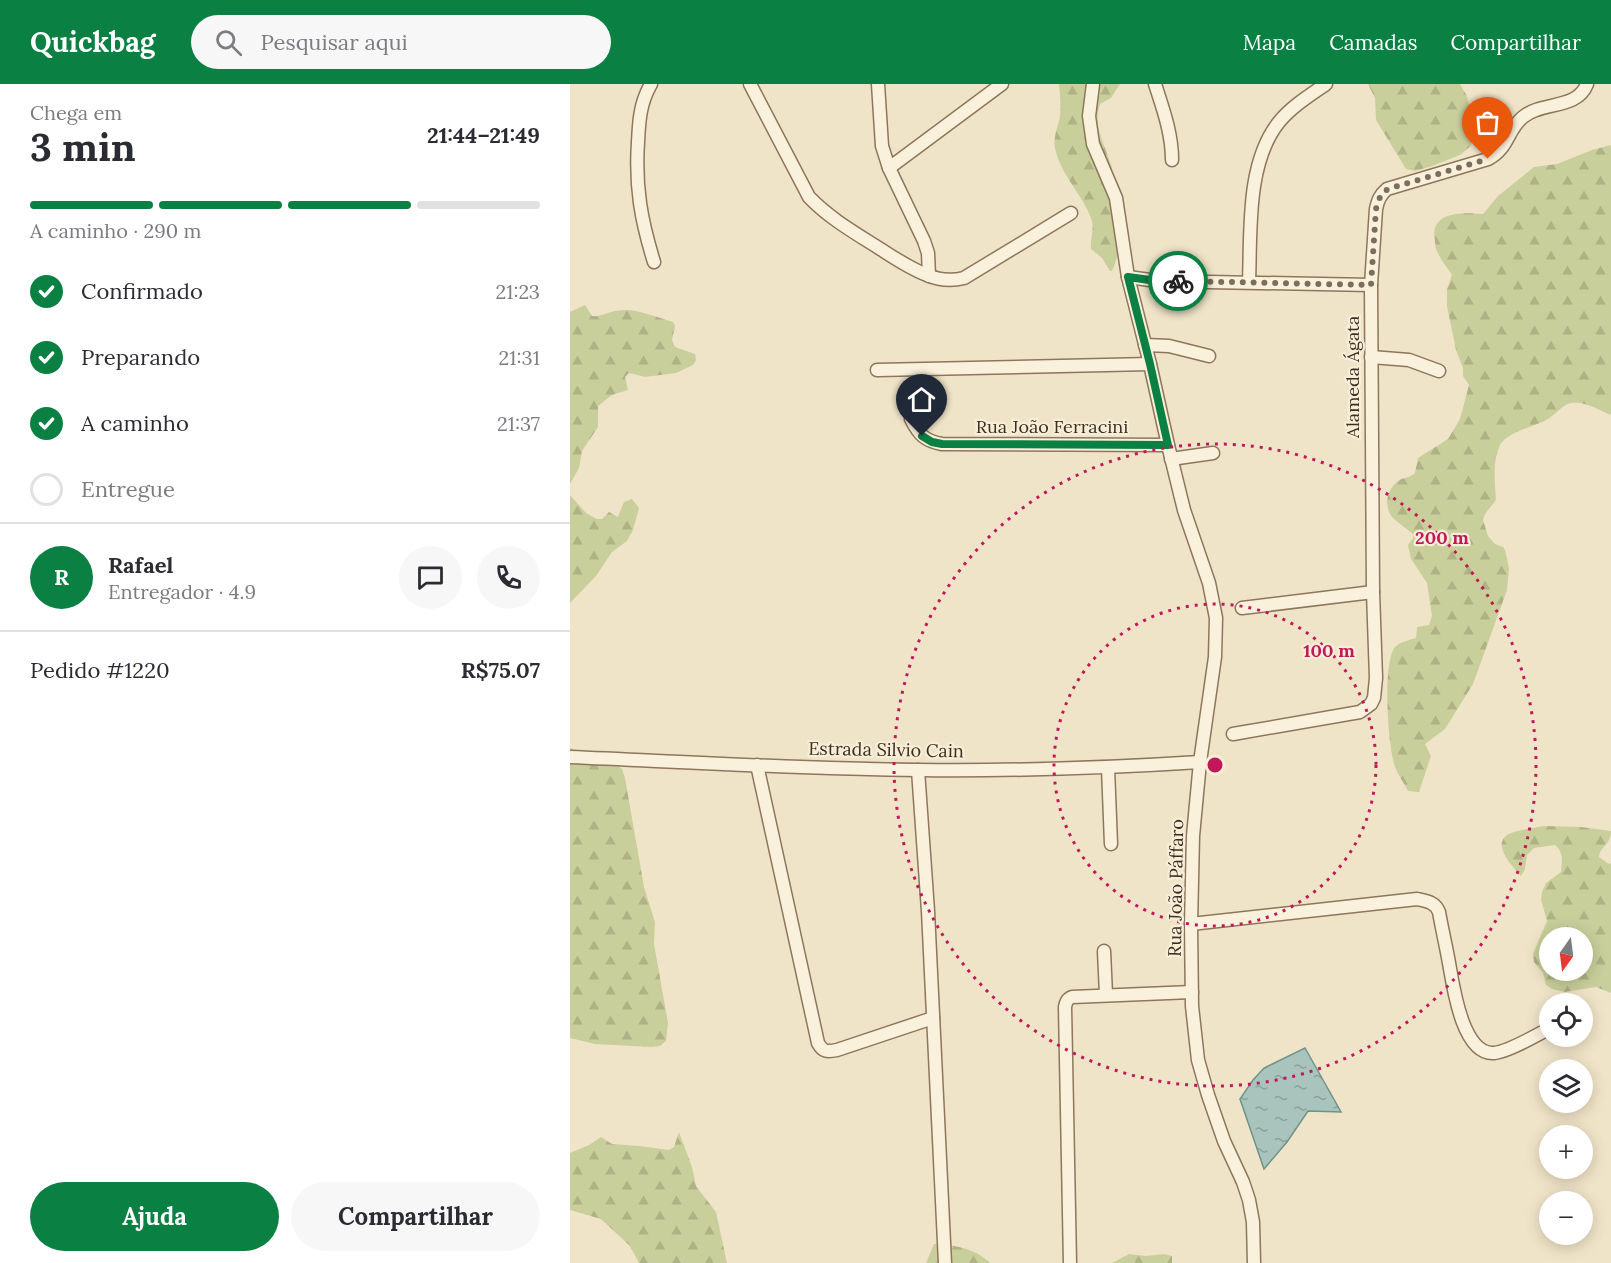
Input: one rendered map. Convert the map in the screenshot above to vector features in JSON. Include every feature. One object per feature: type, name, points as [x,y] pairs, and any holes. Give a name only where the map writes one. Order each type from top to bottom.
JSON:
[{"type":"street","points":[[651,84],[645,94],[639,116],[637,159],[644,231],[654,262]]},
{"type":"street","points":[[750,84],[809,197],[817,206],[913,269],[929,276],[955,280],[964,278],[1071,213]]},
{"type":"street","points":[[878,84],[882,146],[888,168],[924,241],[928,253],[929,276]]},
{"type":"street","points":[[888,168],[1002,84]]},
{"type":"street","name":"Rua João Páffaro","points":[[1093,84],[1089,116],[1092,144],[1116,198],[1128,277],[1171,459],[1184,510],[1209,583],[1216,618],[1215,657],[1200,762],[1193,836],[1191,924],[1194,1034],[1202,1076],[1224,1141],[1250,1200],[1254,1263]]},
{"type":"street","points":[[1155,84],[1166,119],[1172,146],[1172,160]]},
{"type":"street","points":[[1249,282],[1254,183],[1262,156],[1280,121],[1326,84]]},
{"type":"street","name":"Alameda Ágata","points":[[1233,734],[1360,712],[1367,708],[1374,698],[1376,678],[1373,592],[1371,285],[1377,201],[1388,189],[1477,163],[1496,155],[1523,116],[1536,109],[1564,103],[1578,97],[1587,84]]},
{"type":"street","points":[[1128,277],[1157,281],[1371,285]]},
{"type":"street","points":[[1144,345],[1168,346],[1209,356]]},
{"type":"street","points":[[1371,357],[1409,360],[1439,371]]},
{"type":"street","points":[[877,369],[1150,364]]},
{"type":"street","name":"Rua João Ferracini","points":[[911,419],[922,436],[932,442],[942,444],[1168,445]]},
{"type":"street","points":[[1171,459],[1214,453]]},
{"type":"street","points":[[1242,608],[1373,592]]},
{"type":"street","name":"Estrada Silvio Cain","points":[[570,757],[918,770],[1108,768],[1200,762]]},
{"type":"street","points":[[757,765],[818,1043],[821,1048],[829,1052],[837,1050],[933,1018]]},
{"type":"street","points":[[1108,768],[1111,844]]},
{"type":"street","points":[[918,770],[928,910],[945,1263]]},
{"type":"street","points":[[1191,924],[1417,899],[1431,902],[1439,912],[1460,1015],[1473,1041],[1485,1052],[1492,1053],[1519,1044],[1539,1034]]},
{"type":"street","points":[[1104,951],[1106,995]]},
{"type":"street","points":[[1070,1263],[1065,1007],[1068,998],[1192,992]]},
{"type":"green space","points":[[1059,84],[1120,84],[1111,98],[1100,104],[1098,112],[1098,127],[1114,174],[1119,202],[1119,246],[1112,271],[1091,249],[1093,226],[1091,218],[1061,167],[1055,148],[1060,112]]},
{"type":"green space","points":[[1368,84],[1460,84],[1467,96],[1474,126],[1471,146],[1460,155],[1432,166],[1415,171],[1406,169],[1376,120],[1375,98]]},
{"type":"green space","points":[[1611,145],[1611,415],[1587,405],[1571,403],[1543,422],[1509,436],[1500,445],[1495,465],[1496,500],[1483,520],[1488,536],[1505,550],[1509,568],[1507,590],[1473,684],[1445,729],[1425,744],[1431,756],[1419,792],[1408,791],[1396,770],[1392,757],[1388,724],[1389,670],[1395,647],[1402,642],[1416,638],[1417,627],[1429,625],[1432,616],[1427,583],[1411,559],[1408,545],[1413,534],[1391,515],[1387,499],[1394,485],[1415,473],[1418,458],[1448,439],[1460,419],[1469,385],[1463,376],[1447,306],[1447,289],[1452,275],[1436,250],[1434,231],[1442,219],[1449,216],[1466,213],[1483,214],[1498,196],[1534,167],[1557,164]]},
{"type":"green space","points":[[585,305],[592,316],[630,310],[673,322],[675,326],[672,340],[675,347],[695,354],[696,360],[693,365],[676,373],[645,377],[629,373],[625,377],[628,390],[612,395],[598,406],[598,427],[582,451],[579,468],[570,484],[570,312]]},
{"type":"green space","points":[[570,495],[586,513],[597,519],[602,519],[609,512],[618,517],[624,502],[632,499],[639,508],[633,530],[627,541],[612,552],[596,576],[570,603]]},
{"type":"green space","points":[[570,748],[615,763],[622,769],[625,778],[644,887],[655,922],[654,944],[668,1023],[666,1041],[660,1046],[595,1044],[570,1038]]},
{"type":"green space","points":[[1543,826],[1611,831],[1611,836],[1599,857],[1611,863],[1611,993],[1596,987],[1565,992],[1546,985],[1545,981],[1593,981],[1593,927],[1544,927],[1547,921],[1541,900],[1542,892],[1546,883],[1561,872],[1561,854],[1555,845],[1534,848],[1527,855],[1525,869],[1521,876],[1505,855],[1502,844],[1504,838],[1509,834]]},
{"type":"green space","points":[[1539,940],[1539,968],[1534,962],[1533,954]]},
{"type":"green space","points":[[679,1132],[692,1167],[696,1186],[716,1212],[727,1263],[639,1263],[630,1246],[601,1219],[570,1210],[570,1153],[601,1137],[612,1144],[669,1150],[674,1147]]},
{"type":"green space","points":[[934,1244],[964,1248],[990,1263],[926,1263]]},
{"type":"green space","points":[[1129,1254],[1146,1256],[1164,1254],[1172,1256],[1172,1263],[1112,1263]]},
{"type":"water","points":[[1305,1048],[1341,1112],[1308,1111],[1287,1142],[1264,1169],[1240,1099],[1264,1068]]},
{"type":"way so far","points":[[1178,281],[1371,285],[1376,209],[1377,201],[1382,193],[1388,189],[1488,159]]},
{"type":"route","points":[[922,436],[932,442],[942,444],[1168,445],[1128,277],[1178,281]]}]
